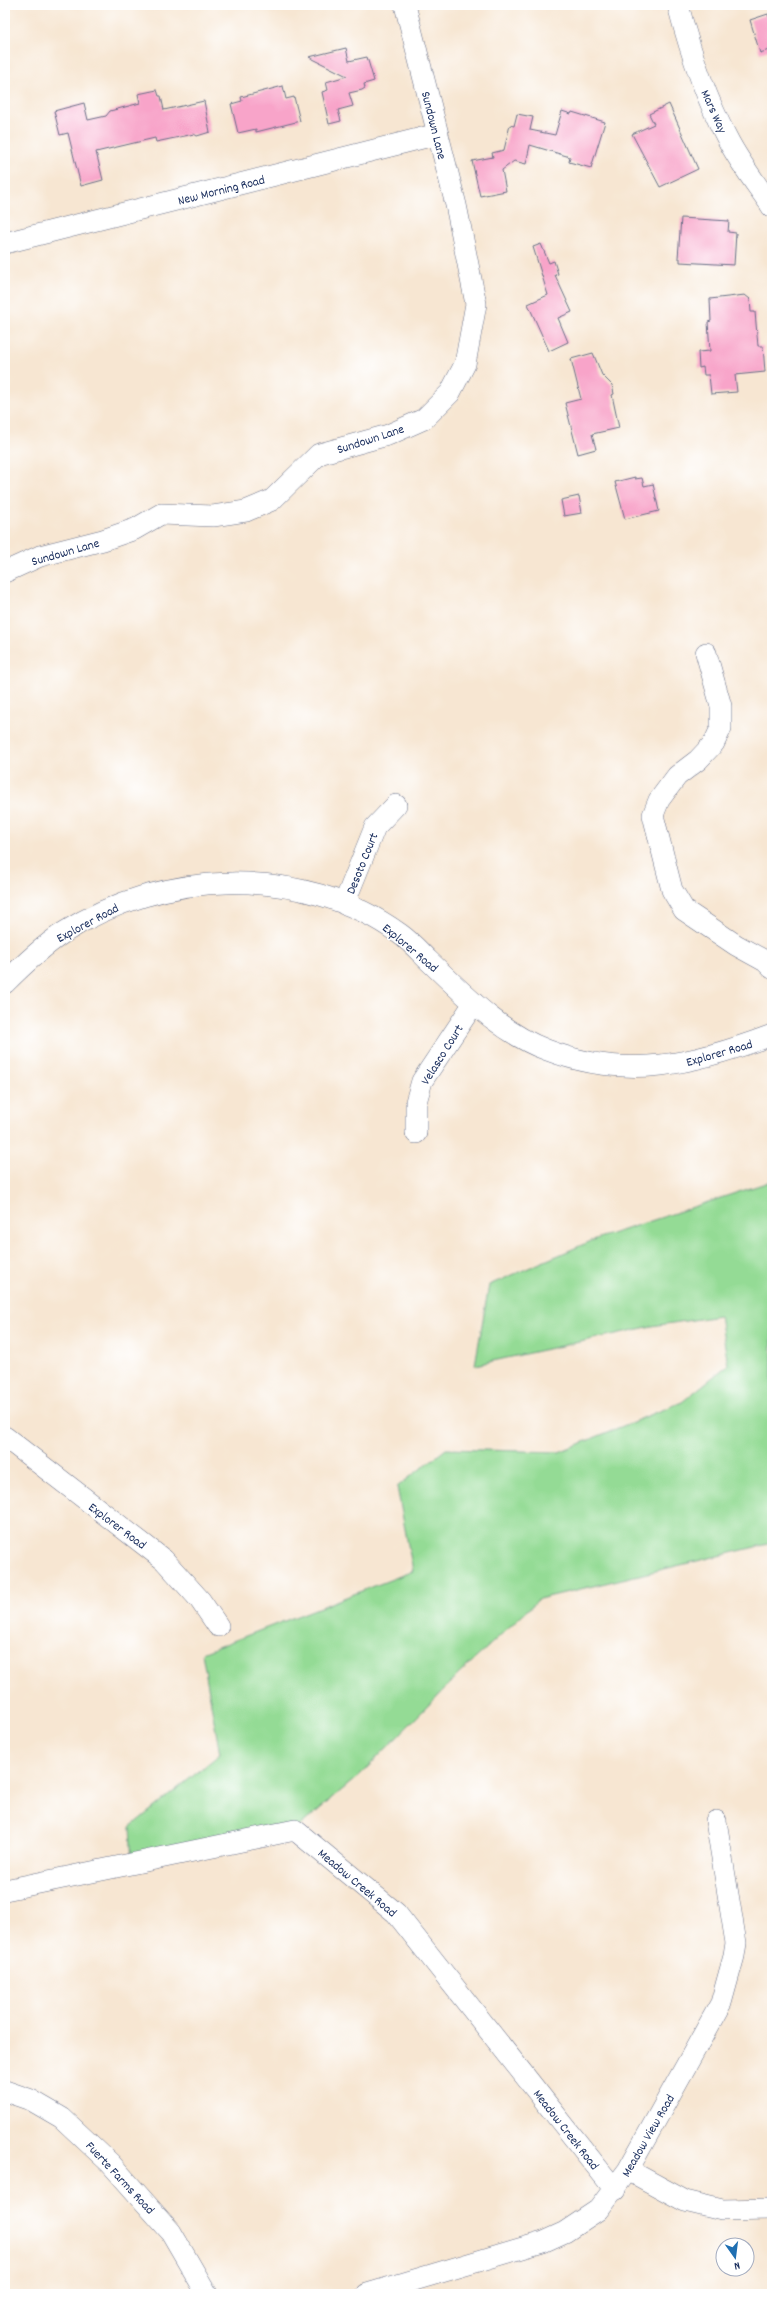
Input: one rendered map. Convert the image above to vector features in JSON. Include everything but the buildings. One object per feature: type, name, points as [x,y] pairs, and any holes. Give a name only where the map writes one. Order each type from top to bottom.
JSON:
[{"type":"street","name":"Sundown Lane","points":[[5,572],[40,556],[103,540],[135,529],[161,514],[213,516],[246,511],[272,500],[319,454],[388,435],[424,419],[450,393],[465,364],[476,304],[456,205],[405,5]]},
{"type":"street","name":"Mars Way","points":[[678,5],[692,56],[712,109],[727,140],[772,207]]},
{"type":"street","name":"New Morning Road","points":[[5,243],[438,134]]},
{"type":"street","points":[[706,653],[721,706],[721,728],[714,743],[698,760],[677,776],[659,800],[654,815],[672,890],[684,910],[736,945],[765,961],[772,968]]},
{"type":"street","name":"Desoto Court","points":[[344,904],[375,827],[396,805]]},
{"type":"street","name":"Explorer Road","points":[[5,983],[43,948],[68,930],[108,909],[159,891],[185,886],[238,882],[292,888],[344,904],[379,920],[402,935],[474,1003],[530,1043],[572,1058],[622,1066],[647,1067],[697,1060],[721,1054],[772,1035]]},
{"type":"street","name":"Velasco Court","points":[[416,1133],[416,1102],[422,1081],[474,1003]]},
{"type":"street","name":"Explorer Road","points":[[5,1437],[164,1560],[200,1600],[218,1626]]},
{"type":"street","name":"Meadow View Road","points":[[367,2294],[543,2242],[598,2210],[614,2190],[628,2170],[721,2003],[736,1942],[716,1821]]},
{"type":"street","name":"Meadow Creek Road","points":[[5,1890],[295,1830],[396,1914],[614,2190]]},
{"type":"street","name":"Fuerte Farms Road","points":[[5,2091],[31,2100],[62,2118],[110,2163],[171,2232],[208,2294]]},
{"type":"street","points":[[628,2170],[685,2201],[722,2210],[772,2209]]},
{"type":"green space","points":[[772,1181],[772,1543],[539,1599],[459,1674],[362,1773],[295,1830],[132,1864],[130,1827],[220,1754],[202,1653],[413,1571],[397,1487],[446,1449],[559,1452],[682,1402],[728,1365],[720,1316],[652,1326],[475,1365],[489,1285],[596,1239]]}]
